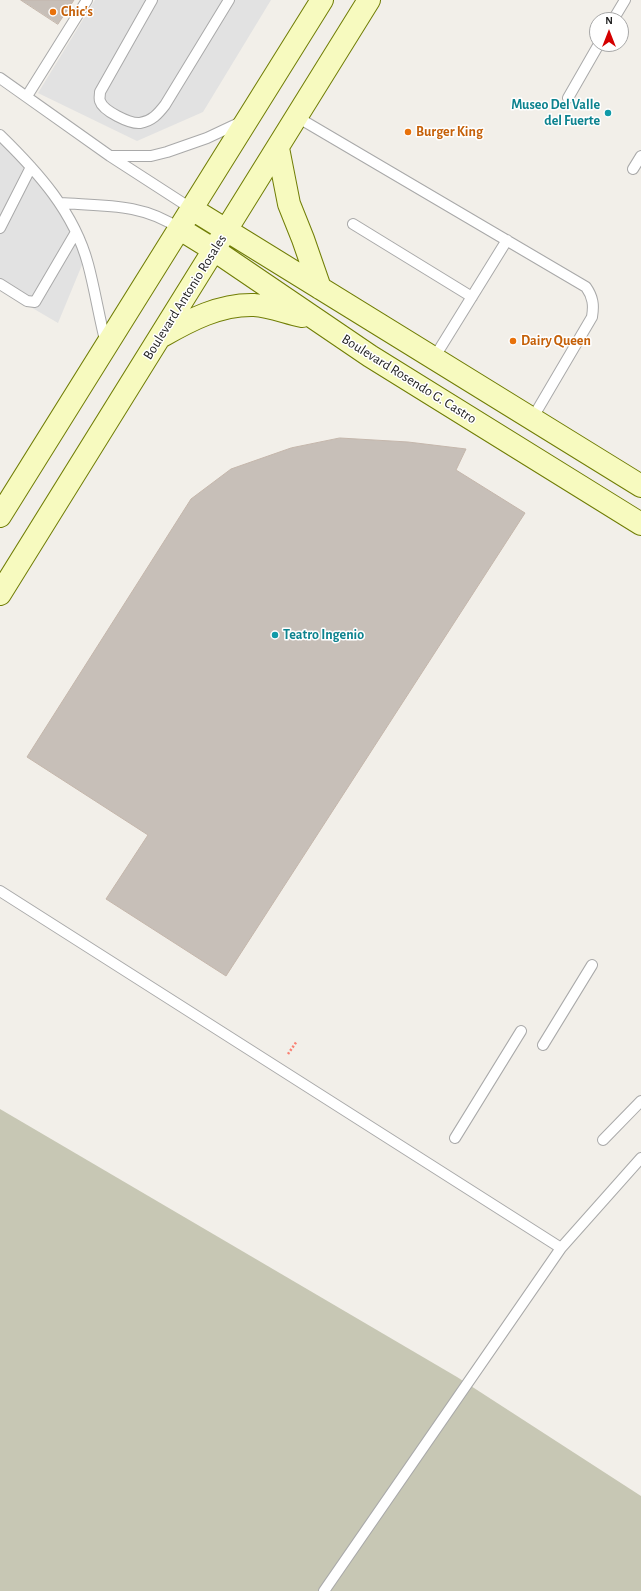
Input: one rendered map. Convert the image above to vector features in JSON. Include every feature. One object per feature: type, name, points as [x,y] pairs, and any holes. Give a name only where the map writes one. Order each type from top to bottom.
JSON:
[{"type":"main road","points":[[0,516],[322,0]]},
{"type":"main road","name":"Boulevard Antonio Rosales","points":[[0,594],[369,0]]},
{"type":"main road","points":[[278,148],[289,204],[304,239],[320,288]]},
{"type":"main road","points":[[192,209],[641,486]]},
{"type":"main road","name":"Boulevard Rosendo G. Castro","points":[[180,229],[214,250],[313,319],[370,356],[641,524]]},
{"type":"main road","points":[[159,338],[194,318],[224,308],[254,305],[313,319]]},
{"type":"lane","points":[[27,96],[87,0]]},
{"type":"lane","points":[[152,0],[100,92],[100,101],[104,107],[127,121],[138,123],[148,121],[156,116],[165,105],[229,0]]},
{"type":"lane","points":[[618,12],[625,0]]},
{"type":"lane","points":[[568,98],[594,52]]},
{"type":"lane","points":[[0,78],[110,156],[192,209]]},
{"type":"lane","points":[[297,117],[586,287],[592,296],[594,305],[592,317],[588,327],[532,418]]},
{"type":"lane","points":[[110,156],[151,156],[167,152],[207,138],[249,119]]},
{"type":"lane","points":[[0,135],[31,167],[60,203],[76,232],[88,264],[97,312],[106,346]]},
{"type":"lane","points":[[633,169],[641,156]]},
{"type":"lane","points":[[0,228],[31,167]]},
{"type":"lane","points":[[60,203],[144,211],[165,218],[180,229]]},
{"type":"lane","points":[[353,224],[472,297]]},
{"type":"lane","points":[[0,284],[27,301],[35,302],[76,232]]},
{"type":"lane","points":[[434,358],[507,240]]},
{"type":"lane","points":[[0,891],[561,1248]]},
{"type":"lane","points":[[543,1045],[592,965]]},
{"type":"lane","points":[[455,1138],[521,1031]]},
{"type":"lane","points":[[603,1140],[641,1101]]},
{"type":"lane","points":[[324,1591],[561,1248],[641,1158]]},
{"type":"shaded area","points":[[95,0],[271,0],[203,112],[137,141],[38,93]]},
{"type":"shaded area","points":[[0,138],[59,198],[89,248],[58,323],[0,289]]},
{"type":"shaded area","points":[[0,1109],[457,1377],[641,1496],[641,1591],[0,1591]]},
{"type":"building","name":"Chic's","points":[[21,0],[74,0],[58,24]]},
{"type":"building","name":"Teatro Ingenio","points":[[340,438],[408,442],[466,449],[456,470],[525,513],[226,976],[106,899],[148,835],[27,757],[191,499],[231,469],[291,448]]},
{"type":"place","name":"Chic's","points":[[53,12]]},
{"type":"place","name":"Museo Del Valle del Fuerte","points":[[608,113]]},
{"type":"place","name":"Burger King","points":[[408,132]]},
{"type":"place","name":"Dairy Queen","points":[[513,341]]},
{"type":"place","name":"Teatro Ingenio","points":[[275,635]]}]
